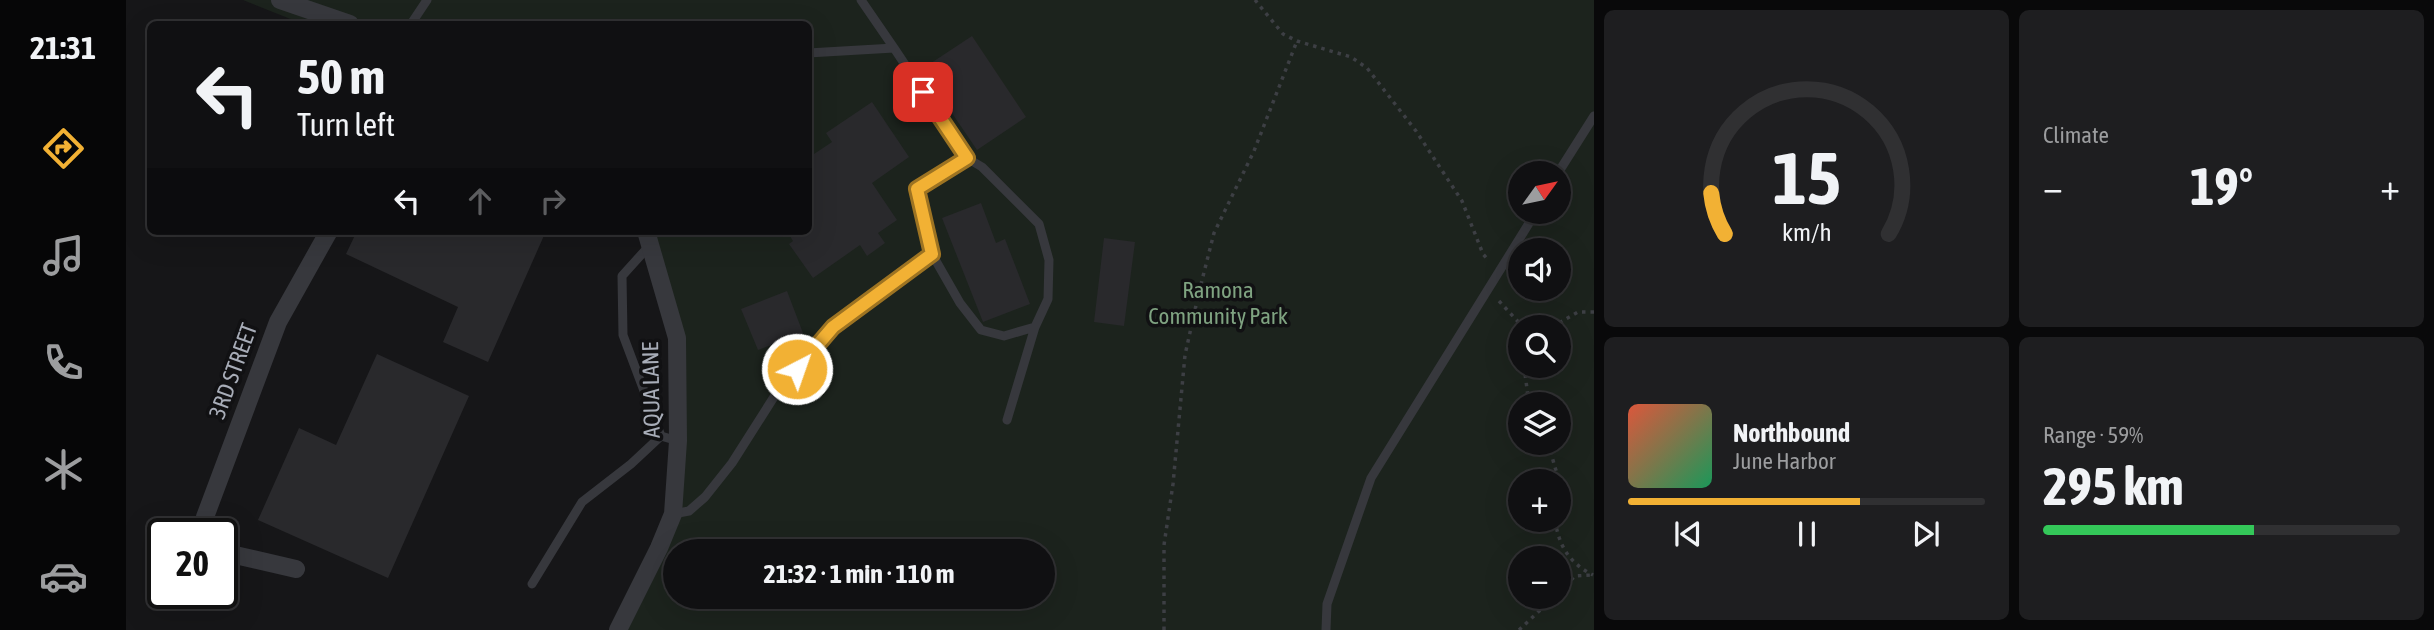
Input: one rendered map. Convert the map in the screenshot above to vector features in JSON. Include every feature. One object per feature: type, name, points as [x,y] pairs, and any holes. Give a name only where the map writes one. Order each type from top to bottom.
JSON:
[{"type":"street","points":[[280,0],[341,21]]},
{"type":"street","name":"3RD STREET","points":[[205,518],[278,322],[327,235]]},
{"type":"street","name":"AQUA LANE","points":[[618,630],[673,514],[669,438],[677,338],[648,238]]},
{"type":"street","points":[[238,556],[296,569]]},
{"type":"lane","points":[[413,21],[426,0]]},
{"type":"lane","points":[[861,0],[967,158],[982,167],[1039,224],[1049,260],[1048,299],[1035,327],[1007,420]]},
{"type":"lane","points":[[812,53],[894,47]]},
{"type":"lane","points":[[1566,161],[1594,116]]},
{"type":"lane","points":[[967,158],[917,189],[932,254],[960,303],[981,330],[1004,336],[1035,327]]},
{"type":"lane","points":[[1326,630],[1327,604],[1371,478],[1529,224]]},
{"type":"lane","points":[[532,584],[582,502],[669,438],[623,335],[622,276],[648,238]]},
{"type":"lane","points":[[673,514],[689,511],[705,497],[732,463],[779,389],[833,327],[932,254]]},
{"type":"path","points":[[1255,0],[1283,34],[1297,41],[1352,57],[1367,68],[1416,131],[1462,201],[1483,254],[1500,272]]},
{"type":"path","points":[[1164,630],[1164,545],[1173,484],[1185,355],[1214,233],[1254,151],[1297,41]]},
{"type":"path","points":[[1491,288],[1512,315]]},
{"type":"path","points":[[1571,316],[1578,312],[1594,312]]},
{"type":"path","points":[[1557,532],[1565,553],[1579,568],[1594,575]]},
{"type":"path","points":[[1571,580],[1575,576],[1594,575]]},
{"type":"path","points":[[1519,630],[1541,609]]},
{"type":"green space","name":"Ramona Community Park","points":[[243,0],[1594,0],[1594,630],[621,630],[663,540],[663,609],[1055,609],[1055,539],[664,539],[674,517],[680,366],[647,235],[812,235],[812,21],[296,21]]},
{"type":"building","points":[[972,36],[1026,117],[977,150],[922,69]]},
{"type":"building","points":[[872,102],[909,157],[872,183],[897,220],[878,233],[885,243],[867,256],[860,245],[813,278],[789,244],[793,241],[789,235],[812,235],[812,155],[832,142],[826,133]]},
{"type":"building","points":[[981,203],[996,243],[1005,239],[1030,304],[983,322],[942,218]]},
{"type":"building","points":[[355,235],[544,235],[488,362],[443,342],[458,307],[346,254]]},
{"type":"building","points":[[1104,238],[1135,242],[1124,326],[1094,322]]},
{"type":"building","points":[[787,291],[803,333],[758,350],[741,309]]},
{"type":"building","points":[[377,354],[469,396],[388,578],[258,520],[299,428],[336,445]]},
{"type":"route","points":[[797,369],[833,327],[932,254],[917,189],[967,158],[923,92]]}]
